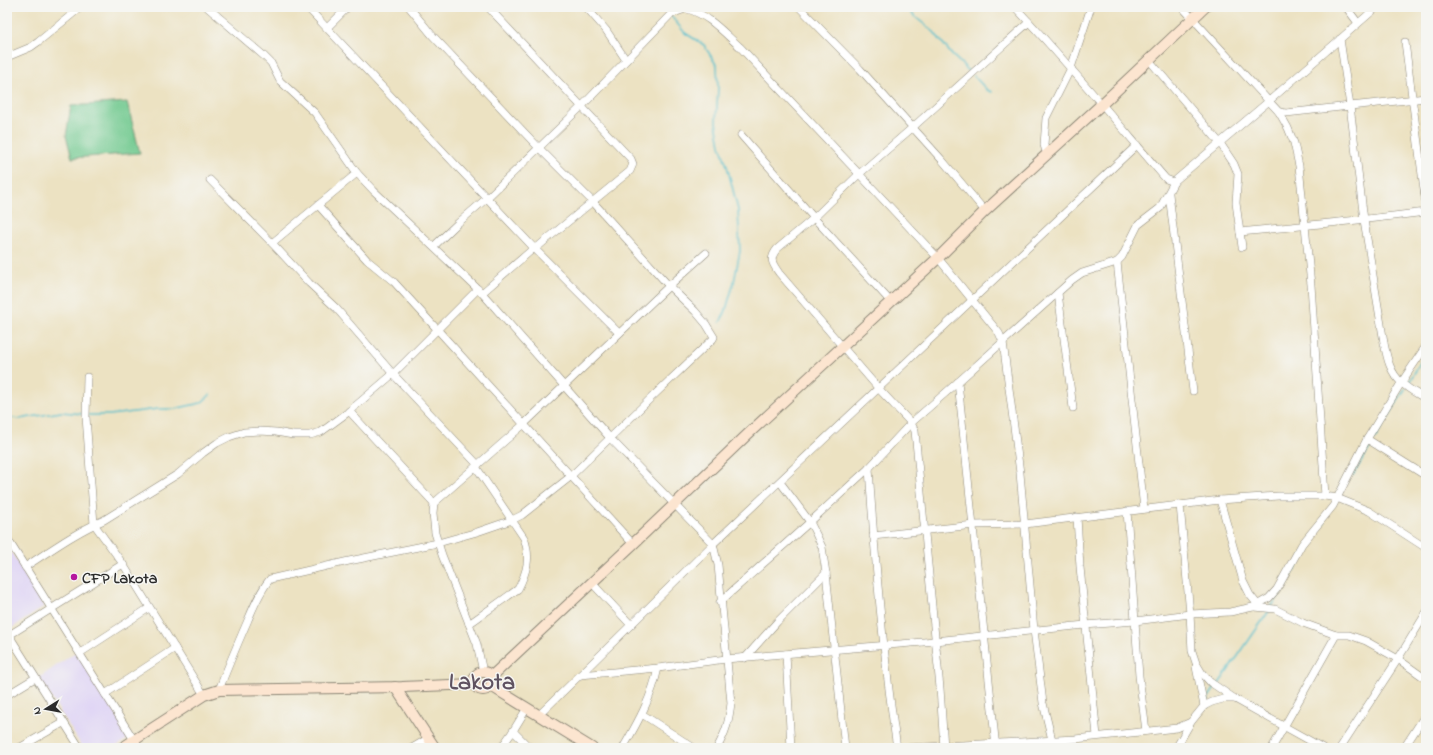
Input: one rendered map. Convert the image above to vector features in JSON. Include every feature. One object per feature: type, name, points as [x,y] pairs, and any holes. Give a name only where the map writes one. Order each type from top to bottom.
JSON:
[{"type":"main road","points":[[592,748],[527,708],[488,679],[479,673],[475,676],[474,684],[477,688],[487,690],[488,679],[592,583],[842,346],[938,258],[984,211],[1047,155],[1205,7]]},
{"type":"main road","points":[[122,748],[137,744],[204,695],[219,690],[474,684]]},
{"type":"main road","points":[[395,687],[436,748]]},
{"type":"street","points":[[7,57],[38,42],[81,7]]},
{"type":"street","points":[[207,7],[271,63],[280,81],[314,113],[357,173],[374,191],[480,291],[610,438],[675,503],[713,544],[718,565],[720,602],[731,703],[725,733],[717,748]]},
{"type":"street","points":[[307,7],[486,198],[619,333]]},
{"type":"street","points":[[327,28],[348,7]]},
{"type":"street","points":[[219,690],[231,657],[252,611],[270,579],[349,561],[438,544],[512,520],[522,515],[570,477],[713,339],[712,333],[695,311],[669,286],[593,202],[539,148],[432,35],[409,7]]},
{"type":"street","points":[[25,567],[178,474],[202,453],[229,437],[244,432],[260,431],[293,435],[310,435],[321,432],[349,411],[393,374],[480,291],[534,248],[540,245],[630,171],[633,164],[632,159],[488,7]]},
{"type":"street","points":[[586,7],[606,30],[626,60]]},
{"type":"street","points":[[799,7],[860,69],[942,160],[984,211]]},
{"type":"street","points":[[1014,7],[1102,104],[1166,179],[1174,182]]},
{"type":"street","points":[[1047,155],[1044,145],[1046,118],[1070,68],[1091,7]]},
{"type":"street","points":[[1182,7],[1279,112],[1288,128],[1297,156],[1311,285],[1325,496]]},
{"type":"street","points":[[1346,7],[1358,23]]},
{"type":"street","points":[[720,602],[869,468],[911,423],[1072,280],[1082,273],[1117,262],[1122,257],[1138,225],[1160,208],[1169,194],[1174,182],[1377,7]]},
{"type":"street","points":[[434,246],[582,106],[671,14],[686,8],[696,11],[709,19],[740,47],[938,258],[999,333],[1003,342],[1017,451],[1034,630],[1043,703],[1052,740],[1051,748]]},
{"type":"street","points":[[944,747],[916,439],[911,423],[879,389],[779,273],[772,262],[773,255],[777,249],[814,218],[858,174],[912,128],[1029,22]]},
{"type":"street","points":[[1340,39],[1364,220],[1385,349],[1391,368],[1401,383],[1426,399]]},
{"type":"street","points":[[1405,42],[1426,206]]},
{"type":"street","points":[[1149,60],[1220,143],[1234,164],[1238,174],[1236,203],[1242,247]]},
{"type":"street","points":[[1279,112],[1286,113],[1426,98]]},
{"type":"street","points":[[741,135],[891,302]]},
{"type":"street","points":[[539,715],[713,544],[1137,145]]},
{"type":"street","points":[[272,243],[357,173]]},
{"type":"street","points":[[210,180],[339,312],[477,466],[524,538],[528,550],[526,570],[518,589],[469,624]]},
{"type":"street","points":[[1169,194],[1193,391]]},
{"type":"street","points":[[318,205],[367,260],[394,282],[632,544]]},
{"type":"street","points":[[1240,232],[1364,220],[1426,212]]},
{"type":"street","points":[[488,679],[477,644],[438,544],[433,522],[434,503],[523,425],[669,286],[706,253]]},
{"type":"street","points":[[1117,262],[1144,509]]},
{"type":"street","points":[[1058,293],[1073,408]]},
{"type":"street","points":[[580,675],[658,668],[726,659],[834,650],[883,644],[935,641],[1135,621],[1190,614],[1230,612],[1256,606],[1269,598],[1277,589],[1302,544],[1333,506],[1367,439],[1401,383],[1426,346]]},
{"type":"street","points":[[87,377],[86,417],[94,524],[123,564],[204,695]]},
{"type":"street","points":[[958,382],[974,525],[983,635],[996,745]]},
{"type":"street","points":[[349,411],[434,503]]},
{"type":"street","points":[[1367,439],[1426,476]]},
{"type":"street","points":[[869,468],[873,536],[883,644],[897,748]]},
{"type":"street","points":[[780,482],[810,522],[822,547],[845,748]]},
{"type":"street","points":[[873,536],[974,525],[1025,524],[1220,500],[1278,496],[1325,496],[1337,498],[1368,511],[1426,548]]},
{"type":"street","points":[[1220,500],[1243,581],[1256,606]]},
{"type":"street","points":[[1180,505],[1192,651],[1196,663],[1204,706]]},
{"type":"street","points":[[1127,511],[1135,621],[1146,731]]},
{"type":"street","points":[[1077,517],[1085,625],[1097,736]]},
{"type":"street","points":[[7,538],[137,744]]},
{"type":"street","points":[[80,748],[12,640],[11,634],[123,564]]},
{"type":"street","points":[[745,658],[777,622],[826,573]]},
{"type":"street","points":[[592,583],[630,625]]},
{"type":"street","points":[[1256,606],[1275,609],[1302,623],[1336,634],[1350,635],[1366,641],[1398,659],[1426,679]]},
{"type":"street","points":[[80,653],[149,608]]},
{"type":"street","points":[[1340,748],[1426,613]]},
{"type":"street","points":[[1272,748],[1336,634]]},
{"type":"street","points":[[105,694],[175,648]]},
{"type":"street","points":[[786,654],[791,748]]},
{"type":"street","points":[[1196,663],[1210,682],[1235,699],[1323,748]]},
{"type":"street","points":[[623,748],[642,714],[651,694],[658,668]]},
{"type":"street","points":[[7,696],[35,678]]},
{"type":"street","points":[[1176,748],[1191,722],[1204,706],[1222,699],[1235,699]]},
{"type":"street","points":[[501,748],[527,708]]},
{"type":"street","points":[[642,714],[694,748]]},
{"type":"street","points":[[1404,748],[1426,714]]},
{"type":"street","points":[[906,748],[996,745],[1097,736],[1177,728],[1191,722]]},
{"type":"street","points":[[19,748],[63,723]]},
{"type":"street","points":[[513,731],[530,748]]},
{"type":"street","points":[[412,748],[429,738]]},
{"type":"shaded area","points":[[7,545],[44,607],[7,631]]},
{"type":"shaded area","points":[[76,652],[131,737],[113,748],[83,748],[39,678]]},
{"type":"green space","points":[[127,102],[140,153],[72,158],[66,136],[71,106]]},
{"type":"waterway","points":[[664,7],[669,13]]},
{"type":"waterway","points":[[906,7],[914,16],[934,32],[952,55],[970,72]]},
{"type":"waterway","points":[[671,16],[685,33],[704,45],[717,66],[718,88],[716,122],[720,145],[738,210],[740,251],[734,282],[725,313],[720,322]]},
{"type":"waterway","points":[[974,76],[987,90],[992,92]]},
{"type":"waterway","points":[[1408,384],[1426,353]]},
{"type":"waterway","points":[[1374,440],[1405,389]]},
{"type":"waterway","points":[[88,415],[110,415],[158,409],[174,409],[201,403],[210,395]]},
{"type":"waterway","points":[[7,417],[19,419],[61,412],[84,414]]},
{"type":"waterway","points":[[1353,475],[1372,444]]},
{"type":"waterway","points":[[1272,606],[1324,522]]},
{"type":"waterway","points":[[1218,685],[1269,611]]},
{"type":"waterway","points":[[1206,701],[1215,688]]},
{"type":"place","name":"CFP Lakota","points":[[74,577]]},
{"type":"district","name":"Lakota","points":[[482,681]]}]
